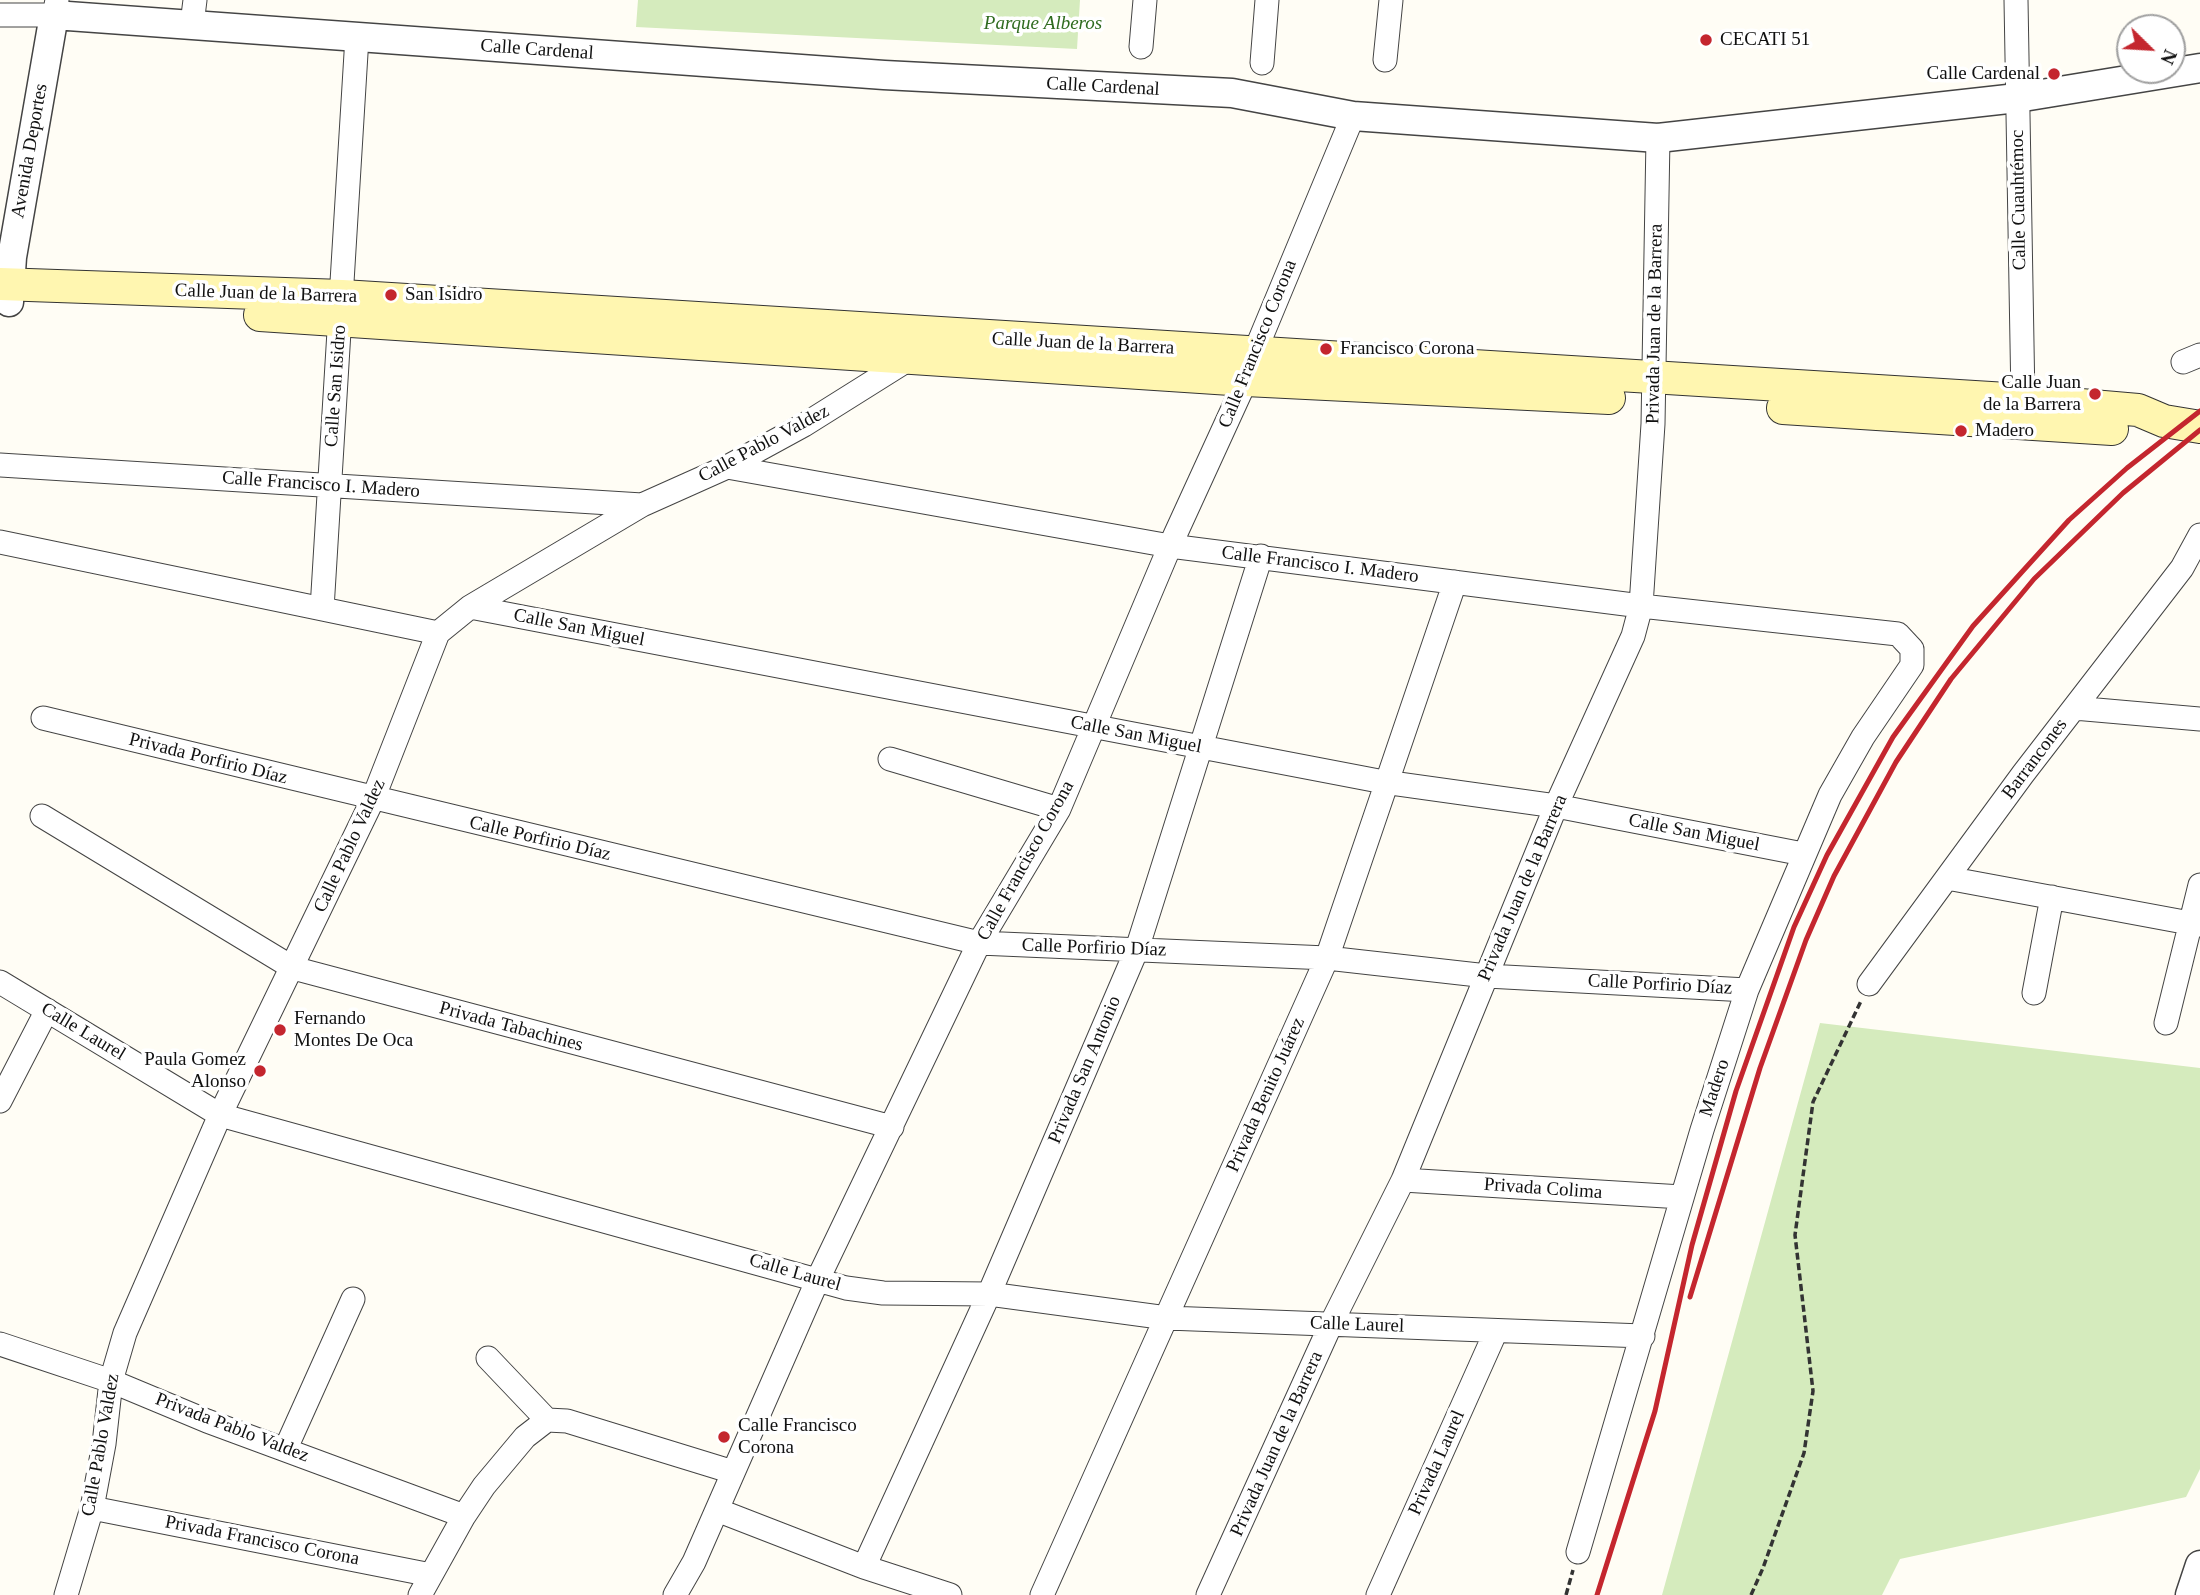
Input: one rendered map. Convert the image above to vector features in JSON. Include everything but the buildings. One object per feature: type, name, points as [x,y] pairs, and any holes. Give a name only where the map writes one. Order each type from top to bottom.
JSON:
[{"type":"main road","name":"Calle Juan de la Barrera","points":[[5,293],[341,308],[1250,367],[1654,390],[2135,430],[2164,421]]},
{"type":"main road","name":"Calle Juan de la Barrera","points":[[1654,390],[2023,400],[2138,410],[2164,421],[2200,427]]},
{"type":"street","points":[[1141,47],[1145,0]]},
{"type":"street","points":[[1262,62],[1267,0]]},
{"type":"street","points":[[1385,60],[1391,0]]},
{"type":"street","name":"Calle Cuauhtémoc","points":[[2016,0],[2023,400]]},
{"type":"street","name":"Calle Cardenal","points":[[0,15],[55,8],[193,12],[357,37],[870,74],[1232,93],[1353,116],[1658,138],[2017,99],[2200,68]]},
{"type":"street","name":"Avenida Deportes","points":[[5,293],[55,8]]},
{"type":"street","name":"Calle San Isidro","points":[[322,609],[357,37]]},
{"type":"street","name":"Calle Francisco Corona","points":[[676,1595],[717,1510],[818,1279],[979,943],[1059,809],[1096,727],[1170,546],[1250,367],[1353,116]]},
{"type":"street","name":"Privada Juan de la Barrera","points":[[1208,1595],[1331,1324],[1403,1180],[1556,806],[1628,649],[1641,606],[1654,390],[1658,138]]},
{"type":"street","name":"Calle Pablo Valdez","points":[[66,1595],[93,1508],[104,1444],[110,1381],[125,1333],[220,1115],[373,799],[438,633],[470,607],[642,505],[727,467],[804,425],[916,346]]},
{"type":"street","name":"Calle Francisco I. Madero","points":[[0,465],[642,505]]},
{"type":"street","name":"Calle Francisco I. Madero","points":[[727,467],[1170,546],[1641,606],[1898,634],[1912,649]]},
{"type":"street","name":"Barrancones","points":[[1869,984],[2074,708],[2191,570],[2200,535]]},
{"type":"street","points":[[0,542],[438,633]]},
{"type":"street","name":"Privada San Antonio","points":[[864,1567],[989,1294],[1136,949],[1261,556]]},
{"type":"street","name":"Privada Benito Juárez","points":[[1042,1595],[1327,958],[1384,782],[1455,582]]},
{"type":"street","name":"Calle San Miguel","points":[[470,607],[1201,748],[1384,782],[1556,806],[1803,855]]},
{"type":"street","name":"Madero","points":[[1578,1552],[1682,1198],[1747,990],[1830,795],[1863,737],[1912,665],[1912,649]]},
{"type":"street","points":[[2074,708],[2200,719]]},
{"type":"street","name":"Privada Porfirio Díaz","points":[[43,718],[373,799]]},
{"type":"street","points":[[890,760],[1059,809]]},
{"type":"street","name":"Calle Porfirio Díaz","points":[[373,799],[979,943],[1327,958],[1487,976],[1747,990]]},
{"type":"street","name":"Privada Tabachines","points":[[42,816],[293,968],[892,1127]]},
{"type":"street","points":[[1947,878],[2196,925]]},
{"type":"street","points":[[2166,1023],[2196,925],[2200,885]]},
{"type":"street","points":[[2034,993],[2052,897]]},
{"type":"street","name":"Calle Laurel","points":[[0,982],[220,1115],[846,1288],[883,1293],[989,1294],[1167,1318],[1643,1336]]},
{"type":"street","points":[[0,1101],[47,1010]]},
{"type":"street","name":"Privada Colima","points":[[1403,1180],[1682,1198]]},
{"type":"street","points":[[286,1448],[352,1299]]},
{"type":"street","name":"Privada Laurel","points":[[1378,1595],[1496,1331]]},
{"type":"street","name":"Privada Pablo Valdez","points":[[0,1344],[110,1381],[207,1421],[464,1516]]},
{"type":"street","points":[[488,1358],[547,1420]]},
{"type":"street","points":[[426,1585],[464,1516],[525,1437],[547,1420],[567,1421],[733,1472]]},
{"type":"street","name":"Privada Francisco Corona","points":[[93,1508],[426,1585]]},
{"type":"street","points":[[717,1510],[864,1567],[950,1595]]},
{"type":"street","points":[[2190,1595],[2200,1565]]},
{"type":"path","points":[[1751,1595],[1804,1453],[1813,1391],[1796,1235],[1813,1102],[1869,984]]},
{"type":"green space","name":"Parque Alberos","points":[[638,0],[1080,0],[1077,49],[636,27]]},
{"type":"green space","points":[[1820,1023],[2200,1068],[2200,1469],[2186,1497],[1900,1559],[1882,1595],[1662,1595]]},
{"type":"railway","points":[[1597,1595],[1655,1411],[1692,1245],[1736,1091],[1794,927],[1827,855],[1893,737],[1973,626],[2069,520],[2127,468],[2200,411]]},
{"type":"railway","points":[[1690,1297],[1760,1068],[1806,940],[1834,876],[1896,762],[1951,679],[2034,579],[2123,493],[2200,430]]},
{"type":"place","name":"CECATI 51","points":[[1706,40]]},
{"type":"place","name":"Calle Cardenal","points":[[2054,74]]},
{"type":"place","name":"San Isidro","points":[[391,295]]},
{"type":"place","name":"Francisco Corona","points":[[1326,349]]},
{"type":"place","name":"Calle Juan de la Barrera","points":[[2095,394]]},
{"type":"place","name":"Madero","points":[[1961,431]]},
{"type":"place","name":"Fernando Montes De Oca","points":[[280,1030]]},
{"type":"place","name":"Paula Gomez Alonso","points":[[260,1071]]},
{"type":"place","name":"Calle Francisco Corona","points":[[724,1437]]}]
